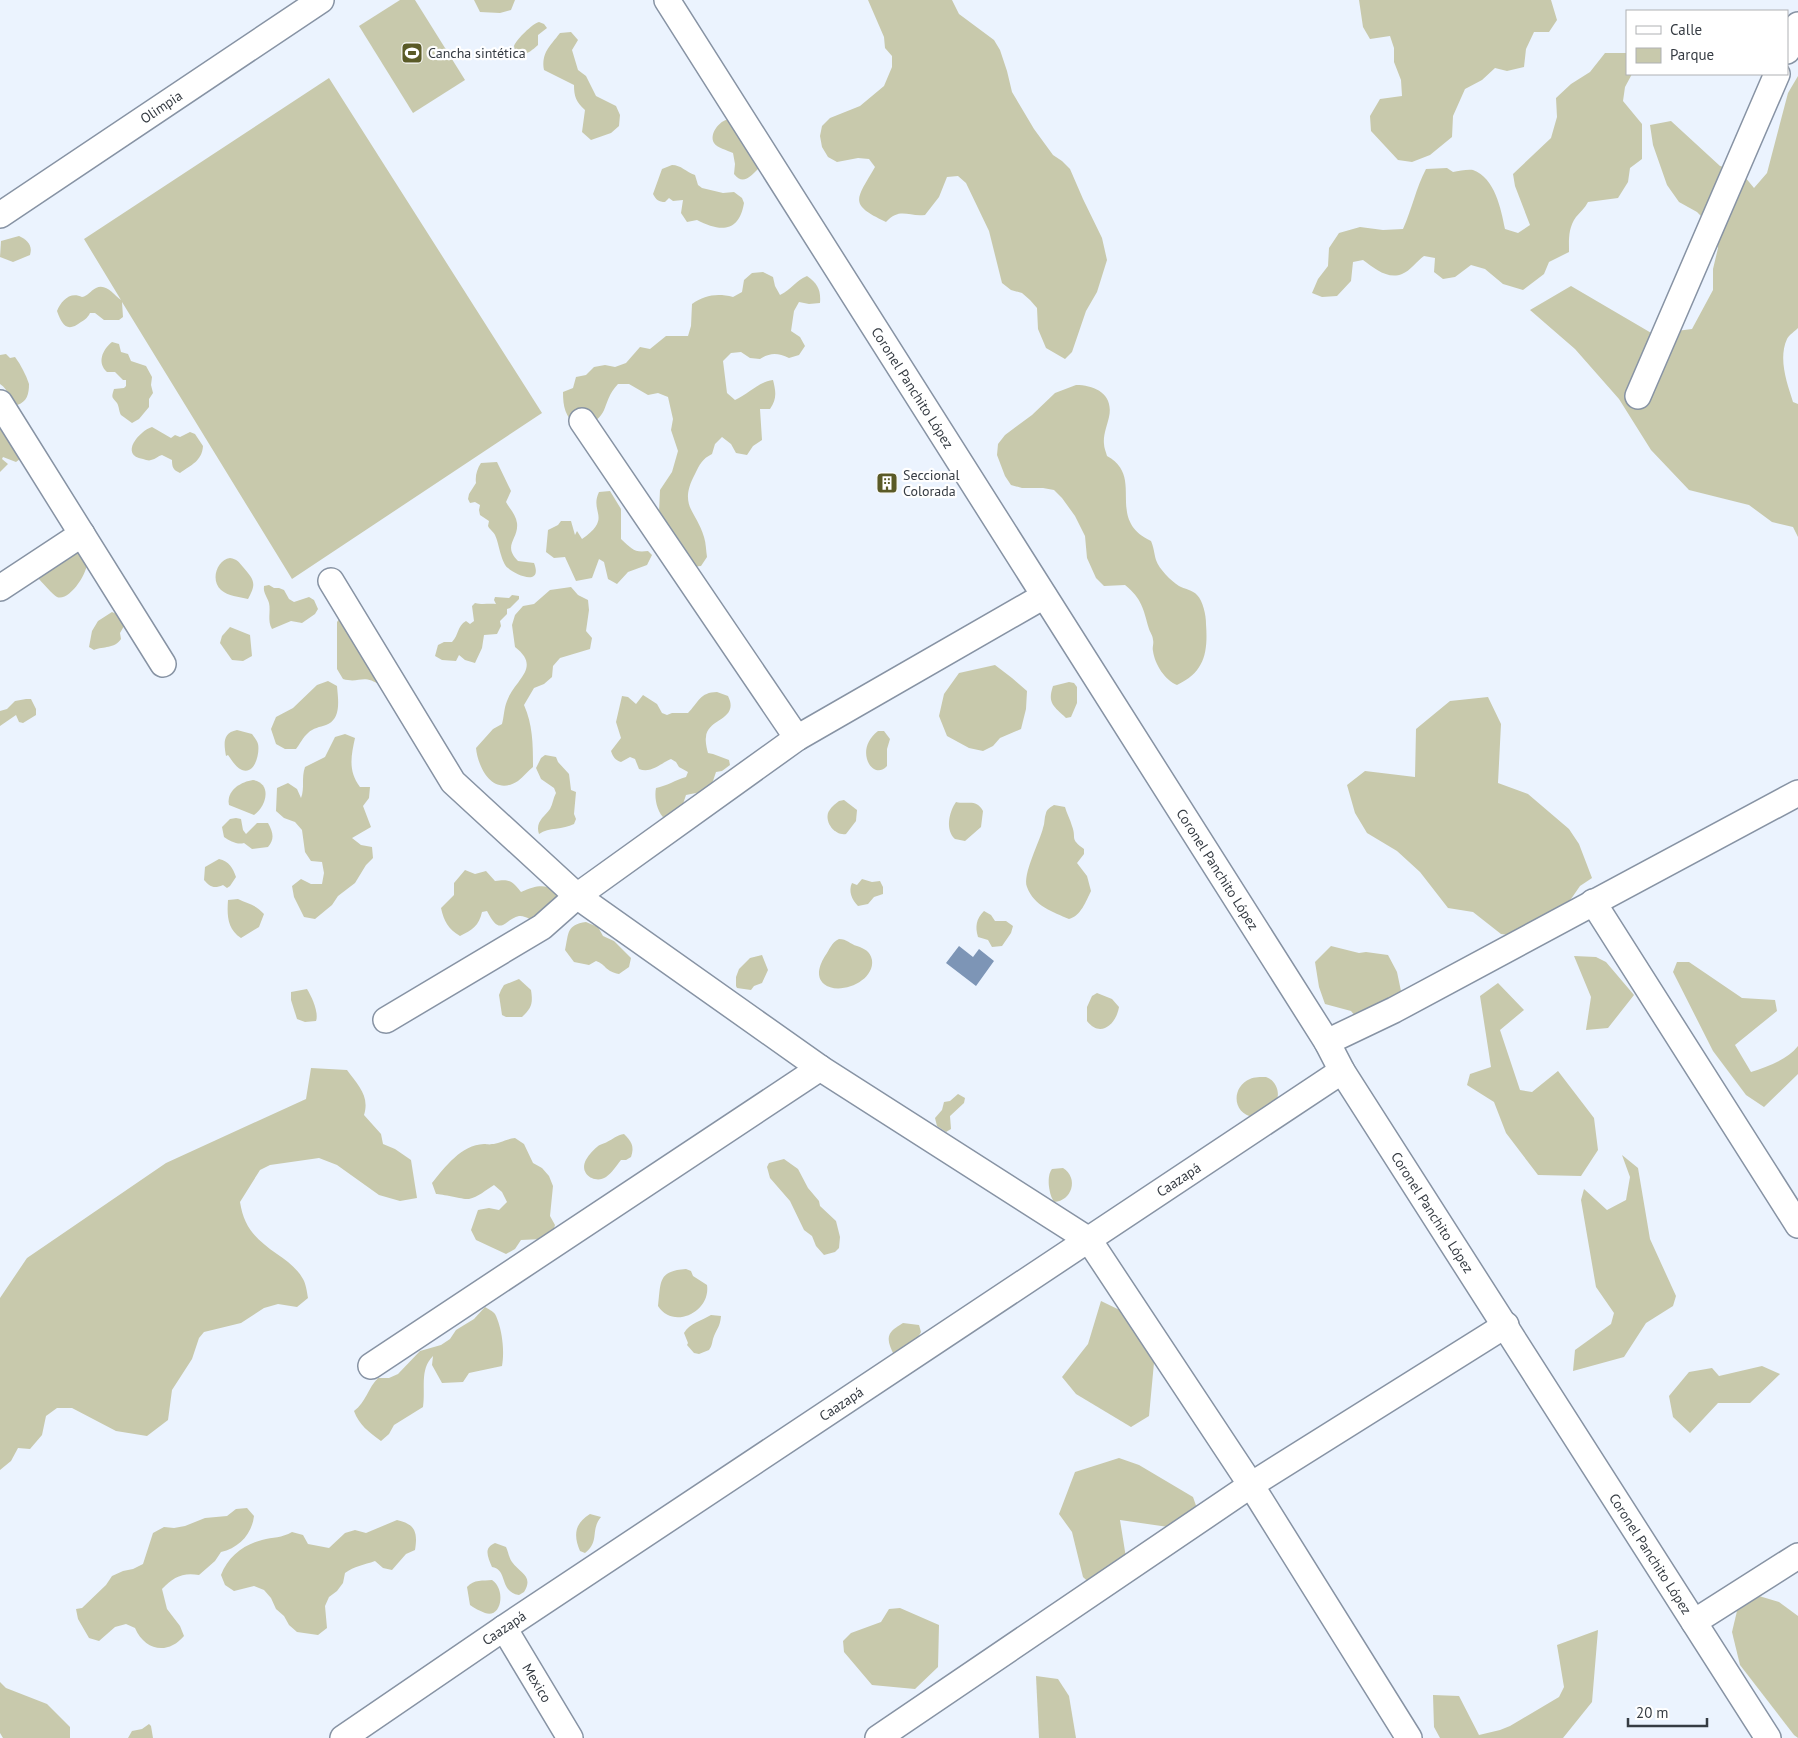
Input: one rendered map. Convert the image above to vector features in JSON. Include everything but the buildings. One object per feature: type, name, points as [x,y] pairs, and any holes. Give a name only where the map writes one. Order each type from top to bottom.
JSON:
[{"type":"street","name":"Olimpia","points":[[0,215],[321,0]]},
{"type":"street","name":"Coronel Panchito López","points":[[667,0],[1327,1042],[1342,1071],[1768,1738]]},
{"type":"street","points":[[1788,49],[1798,25]]},
{"type":"street","points":[[1638,396],[1777,75]]},
{"type":"street","points":[[0,403],[163,664]]},
{"type":"street","points":[[582,421],[797,738]]},
{"type":"street","points":[[0,588],[82,534]]},
{"type":"street","points":[[331,581],[453,782],[577,896],[820,1068],[1089,1240],[1252,1485],[1408,1738]]},
{"type":"street","points":[[386,1020],[542,927],[577,896],[797,738],[1044,596]]},
{"type":"street","points":[[1327,1042],[1394,1010],[1798,793]]},
{"type":"street","points":[[1593,902],[1791,1199],[1798,1225]]},
{"type":"street","points":[[371,1366],[820,1068]]},
{"type":"street","name":"Caazapá","points":[[342,1738],[504,1628],[1342,1071]]},
{"type":"street","points":[[878,1738],[1252,1485],[1506,1325]]},
{"type":"street","points":[[1694,1622],[1798,1556]]},
{"type":"street","name":"Mexico","points":[[504,1628],[570,1738]]},
{"type":"green space","name":"Cancha sintética","points":[[400,0],[415,0],[465,80],[413,113],[359,26]]},
{"type":"green space","points":[[474,0],[515,0],[511,10],[500,13],[480,12]]},
{"type":"green space","points":[[868,0],[952,0],[959,14],[994,40],[1000,50],[1012,92],[1034,129],[1053,155],[1070,169],[1102,238],[1107,260],[1097,292],[1086,311],[1072,352],[1065,359],[1046,348],[1038,329],[1037,308],[1022,293],[1011,290],[1002,283],[989,231],[966,183],[958,176],[947,177],[939,197],[925,215],[900,214],[891,217],[886,222],[866,210],[859,200],[863,187],[875,167],[869,159],[858,158],[837,162],[828,157],[822,147],[820,136],[822,126],[830,118],[860,106],[884,86],[892,67],[892,56],[885,48],[884,37]]},
{"type":"green space","points":[[1359,0],[1551,0],[1557,20],[1549,32],[1534,32],[1526,49],[1524,67],[1507,71],[1495,68],[1482,80],[1465,89],[1453,116],[1452,137],[1430,155],[1412,162],[1398,160],[1371,131],[1370,116],[1380,99],[1402,96],[1401,80],[1394,62],[1394,48],[1390,36],[1370,39],[1363,27]]},
{"type":"green space","points":[[539,22],[547,28],[538,35],[538,45],[525,54],[515,51],[514,46],[518,40]]},
{"type":"green space","points":[[571,32],[578,40],[572,50],[578,70],[586,76],[596,96],[616,106],[620,115],[619,126],[611,133],[591,140],[582,132],[585,110],[576,99],[574,85],[544,70],[545,54],[550,46],[560,33]]},
{"type":"green space","points":[[1605,53],[1626,53],[1626,75],[1631,75],[1625,87],[1623,101],[1642,124],[1642,159],[1630,168],[1628,182],[1618,198],[1588,202],[1572,225],[1569,252],[1549,262],[1544,274],[1523,290],[1503,284],[1485,269],[1471,265],[1455,277],[1443,279],[1434,272],[1435,258],[1424,256],[1408,271],[1397,275],[1381,272],[1363,260],[1353,262],[1351,281],[1337,296],[1322,297],[1312,293],[1318,279],[1328,266],[1329,248],[1339,233],[1360,227],[1383,230],[1403,229],[1426,169],[1447,168],[1453,172],[1473,170],[1481,174],[1496,195],[1505,229],[1518,233],[1530,225],[1515,186],[1513,174],[1551,138],[1557,117],[1556,98],[1571,84],[1590,72]]},
{"type":"green space","points":[[1798,76],[1798,328],[1787,339],[1784,347],[1783,363],[1793,402],[1798,404],[1798,537],[1793,527],[1772,522],[1749,505],[1689,490],[1651,450],[1619,399],[1575,349],[1530,310],[1571,286],[1653,334],[1692,329],[1713,290],[1713,269],[1718,248],[1712,227],[1697,212],[1679,202],[1667,185],[1653,145],[1650,125],[1671,121],[1720,166],[1740,171],[1754,188],[1767,173],[1788,93]]},
{"type":"green space","points":[[329,78],[542,413],[292,579],[122,302],[123,317],[119,320],[104,320],[95,313],[90,313],[88,317],[72,327],[63,324],[57,311],[66,298],[74,295],[82,297],[100,287],[106,288],[121,300],[84,239]]},
{"type":"green space","points":[[732,120],[759,168],[744,179],[737,178],[734,174],[733,153],[715,145],[713,140],[714,132],[720,123]]},
{"type":"green space","points":[[672,165],[695,175],[698,185],[702,188],[723,193],[734,192],[742,198],[744,203],[738,220],[733,225],[721,228],[713,227],[697,220],[687,222],[681,213],[683,200],[673,201],[669,198],[665,202],[659,201],[653,194],[662,169]]},
{"type":"green space","points":[[19,236],[29,243],[31,248],[30,255],[13,262],[0,257],[1,241]]},
{"type":"green space","points":[[763,272],[773,277],[780,295],[807,276],[818,288],[820,303],[809,304],[799,302],[794,311],[791,331],[800,337],[805,346],[799,355],[789,358],[778,354],[771,354],[760,359],[750,358],[741,352],[731,353],[723,361],[727,393],[735,400],[763,383],[773,380],[775,399],[770,409],[760,409],[762,440],[753,446],[747,455],[736,453],[731,444],[722,437],[715,444],[712,454],[702,462],[695,474],[690,485],[688,501],[701,528],[706,544],[707,557],[701,566],[691,567],[659,513],[660,490],[672,472],[678,451],[671,430],[673,419],[668,397],[658,393],[648,395],[629,384],[618,384],[612,391],[601,416],[588,424],[577,427],[566,411],[563,392],[573,388],[576,377],[586,375],[594,367],[605,365],[615,367],[626,363],[640,347],[650,349],[666,336],[688,336],[691,326],[692,304],[711,296],[733,297],[742,292],[744,280],[752,273]]},
{"type":"green space","points":[[112,342],[119,344],[121,352],[128,354],[131,361],[146,366],[152,377],[153,393],[149,399],[149,407],[139,419],[132,423],[121,415],[118,404],[112,396],[114,389],[126,386],[126,380],[123,380],[115,372],[107,372],[102,365],[103,353]]},
{"type":"green space","points":[[6,354],[10,358],[15,357],[29,384],[27,397],[17,405],[0,384],[0,355]]},
{"type":"green space","points":[[1076,385],[1083,385],[1102,392],[1109,402],[1110,409],[1104,437],[1104,447],[1107,456],[1118,465],[1124,475],[1127,510],[1130,521],[1137,532],[1151,541],[1156,560],[1172,581],[1195,593],[1202,604],[1206,634],[1203,660],[1194,674],[1177,685],[1165,676],[1156,662],[1153,650],[1153,637],[1141,604],[1135,595],[1125,585],[1104,586],[1096,578],[1087,558],[1085,536],[1075,516],[1062,498],[1054,490],[1022,488],[1011,485],[1005,476],[997,455],[998,444],[1005,435],[1032,415],[1055,393]]},
{"type":"green space","points":[[0,406],[24,462],[20,459],[16,462],[3,457],[2,459],[8,464],[0,472]]},
{"type":"green space","points":[[152,427],[171,438],[175,435],[180,437],[190,432],[195,434],[203,446],[201,455],[180,473],[173,468],[172,460],[162,455],[149,460],[136,457],[132,453],[134,443],[142,433]]},
{"type":"green space","points":[[497,462],[511,491],[506,502],[517,523],[511,551],[518,561],[534,563],[536,570],[535,575],[532,577],[517,574],[506,565],[495,535],[488,526],[489,521],[480,515],[480,505],[475,502],[470,503],[468,499],[476,483],[478,468],[481,463]]},
{"type":"green space","points":[[610,491],[621,509],[621,539],[633,550],[648,551],[652,555],[647,565],[628,572],[617,584],[608,579],[604,562],[599,559],[592,578],[576,581],[565,557],[554,558],[546,552],[548,530],[558,525],[561,521],[571,521],[575,535],[577,531],[582,539],[591,532],[598,520],[596,505],[599,492]]},
{"type":"green space","points":[[81,548],[87,562],[84,573],[72,591],[62,597],[57,597],[38,578]]},
{"type":"green space","points":[[230,558],[239,562],[252,579],[253,589],[248,599],[227,594],[218,586],[216,571],[222,562]]},
{"type":"green space","points":[[269,585],[284,590],[289,599],[294,602],[309,597],[314,600],[318,609],[315,614],[302,623],[291,621],[272,629],[269,603],[264,588],[264,586]]},
{"type":"green space","points":[[571,587],[578,595],[588,600],[589,610],[586,631],[592,638],[590,649],[560,658],[553,666],[552,677],[544,684],[534,688],[524,705],[531,728],[533,767],[518,781],[509,785],[494,783],[488,778],[480,764],[476,748],[493,729],[502,724],[507,701],[526,668],[523,654],[515,647],[512,625],[515,615],[523,606],[534,604],[550,590]]},
{"type":"green space","points":[[512,595],[519,596],[519,599],[507,609],[507,614],[500,621],[501,626],[497,634],[484,635],[482,648],[475,663],[465,660],[459,655],[456,661],[442,660],[435,656],[438,645],[444,642],[452,642],[463,623],[466,621],[470,624],[474,621],[472,606],[475,603],[496,604],[495,597],[509,598]]},
{"type":"green space","points":[[112,612],[128,619],[120,633],[121,639],[112,646],[94,650],[89,647],[92,631],[98,621]]},
{"type":"green space","points":[[340,618],[393,658],[399,670],[381,686],[366,679],[343,679],[337,669],[337,622]]},
{"type":"green space","points":[[230,627],[250,635],[252,656],[243,661],[232,660],[220,643],[222,636]]},
{"type":"green space","points":[[995,665],[1027,691],[1026,709],[1021,729],[1000,738],[993,746],[983,751],[969,748],[947,736],[939,716],[944,694],[959,673]]},
{"type":"green space","points":[[328,681],[337,686],[338,708],[335,718],[326,725],[310,731],[296,749],[285,749],[276,744],[271,729],[276,717],[293,708],[317,685]]},
{"type":"green space","points":[[1069,682],[1074,683],[1077,687],[1077,703],[1071,717],[1066,718],[1051,701],[1051,692],[1053,686]]},
{"type":"green space","points":[[711,692],[728,696],[731,704],[730,710],[727,715],[708,731],[706,745],[708,753],[729,760],[730,765],[722,771],[716,772],[711,787],[701,792],[686,795],[681,810],[665,819],[657,805],[656,788],[686,777],[688,772],[671,759],[652,769],[643,770],[639,769],[635,759],[630,757],[621,762],[614,758],[611,751],[621,738],[616,722],[622,696],[628,697],[636,704],[643,695],[657,704],[662,713],[667,715],[672,713],[688,713],[703,696]]},
{"type":"green space","points":[[1488,697],[1501,724],[1498,783],[1528,794],[1569,829],[1579,844],[1592,878],[1580,886],[1562,912],[1526,937],[1501,934],[1473,912],[1448,908],[1420,872],[1397,851],[1367,833],[1355,813],[1347,785],[1365,771],[1415,777],[1416,729],[1450,701]]},
{"type":"green space","points":[[31,699],[36,709],[36,715],[23,723],[19,722],[16,715],[0,726],[0,711],[7,709],[15,701]]},
{"type":"green space","points":[[237,730],[252,734],[258,744],[256,762],[247,771],[240,769],[228,755],[226,756],[226,736],[232,731]]},
{"type":"green space","points":[[878,731],[884,731],[890,739],[887,749],[887,766],[882,770],[876,770],[871,767],[866,755],[871,739]]},
{"type":"green space","points":[[345,734],[355,738],[352,751],[352,769],[356,781],[360,787],[370,787],[369,798],[363,806],[371,827],[352,838],[361,845],[372,847],[373,858],[366,865],[355,883],[338,896],[332,905],[315,919],[304,917],[294,897],[292,886],[301,879],[311,884],[322,884],[324,873],[322,862],[311,861],[305,852],[302,830],[295,822],[284,818],[276,811],[277,788],[288,783],[297,789],[301,798],[305,767],[325,757],[335,737]]},
{"type":"green space","points":[[545,755],[556,757],[569,774],[571,790],[576,792],[574,814],[576,819],[574,824],[570,826],[547,830],[539,834],[539,823],[550,809],[556,793],[554,788],[541,779],[536,768],[541,758]]},
{"type":"green space","points":[[253,780],[263,785],[266,795],[262,806],[254,815],[229,805],[232,791],[239,785]]},
{"type":"green space","points":[[844,800],[857,810],[856,821],[846,834],[842,834],[835,831],[830,825],[828,813],[839,801]]},
{"type":"green space","points":[[956,802],[975,803],[983,811],[981,827],[965,841],[955,839],[950,831],[951,811]]},
{"type":"green space","points":[[1054,805],[1065,807],[1075,840],[1084,849],[1084,854],[1077,863],[1087,876],[1091,891],[1077,915],[1069,919],[1039,904],[1030,894],[1026,882],[1029,866],[1044,826],[1045,817],[1049,808]]},
{"type":"green space","points":[[230,819],[241,819],[243,830],[246,834],[257,823],[268,823],[271,829],[272,841],[268,847],[252,849],[244,843],[236,843],[224,837],[222,827]]},
{"type":"green space","points":[[219,859],[230,865],[236,877],[227,888],[223,885],[212,887],[204,880],[205,867]]},
{"type":"green space","points":[[465,870],[475,874],[486,871],[495,881],[504,880],[510,882],[521,892],[545,886],[569,896],[538,924],[526,917],[519,916],[499,926],[487,911],[482,912],[479,921],[474,927],[460,936],[447,924],[441,908],[454,895],[454,883]]},
{"type":"green space","points":[[862,879],[872,882],[880,881],[883,887],[883,894],[874,897],[868,904],[858,906],[851,895],[850,889],[852,883],[857,885]]},
{"type":"green space","points":[[238,899],[254,906],[264,914],[259,927],[241,938],[230,926],[228,916],[228,900]]},
{"type":"green space","points":[[984,911],[991,915],[995,921],[1006,921],[1013,926],[1011,933],[1002,946],[992,947],[988,940],[978,937],[977,923]]},
{"type":"green space","points":[[586,922],[598,927],[603,936],[614,941],[631,958],[629,967],[619,974],[596,961],[589,965],[574,962],[565,950],[568,934],[575,925]]},
{"type":"green space","points":[[839,939],[865,949],[870,954],[872,960],[868,975],[862,980],[854,985],[838,988],[824,984],[819,974],[823,959],[832,944]]},
{"type":"green space","points":[[1331,946],[1359,953],[1388,955],[1397,972],[1401,991],[1394,1010],[1356,1017],[1351,1011],[1325,1004],[1319,987],[1315,962]]},
{"type":"green space","points":[[762,955],[768,970],[762,983],[754,986],[751,990],[737,988],[736,977],[739,969],[750,958]]},
{"type":"green space","points":[[1574,956],[1596,957],[1606,962],[1634,995],[1608,1028],[1586,1030],[1591,997]]},
{"type":"green space","points":[[1677,962],[1689,962],[1742,998],[1775,1000],[1777,1011],[1735,1045],[1751,1072],[1783,1059],[1798,1046],[1798,1074],[1764,1107],[1746,1095],[1713,1051],[1673,972]]},
{"type":"green space","points":[[519,979],[531,990],[531,1005],[522,1017],[506,1017],[502,1015],[499,995],[504,985]]},
{"type":"green space","points":[[1498,983],[1524,1010],[1500,1030],[1520,1090],[1532,1092],[1558,1071],[1594,1118],[1598,1150],[1581,1176],[1538,1175],[1506,1133],[1494,1102],[1467,1085],[1470,1074],[1491,1067],[1480,996]]},
{"type":"green space","points":[[307,989],[316,1009],[316,1021],[305,1022],[297,1019],[291,1000],[291,992]]},
{"type":"green space","points":[[1097,993],[1112,999],[1119,1007],[1115,1019],[1111,1024],[1102,1029],[1097,1029],[1087,1021],[1087,1007],[1092,996]]},
{"type":"green space","points":[[311,1068],[347,1070],[364,1096],[364,1115],[381,1134],[383,1144],[395,1149],[411,1160],[417,1198],[400,1201],[379,1195],[337,1165],[319,1158],[270,1165],[260,1170],[240,1202],[245,1219],[257,1238],[298,1271],[305,1283],[308,1298],[297,1307],[278,1304],[264,1308],[241,1323],[204,1332],[199,1338],[192,1359],[172,1390],[168,1420],[147,1436],[116,1431],[72,1408],[57,1408],[46,1416],[42,1435],[30,1449],[18,1448],[11,1461],[0,1470],[0,1298],[27,1258],[166,1163],[306,1099]]},
{"type":"green space","points":[[1266,1077],[1276,1086],[1278,1094],[1276,1103],[1273,1107],[1254,1117],[1247,1115],[1238,1106],[1237,1094],[1240,1088],[1250,1079]]},
{"type":"green space","points":[[958,1094],[965,1098],[964,1103],[950,1116],[951,1129],[946,1132],[937,1126],[935,1118],[942,1110],[944,1102],[950,1101]]},
{"type":"green space","points":[[624,1134],[632,1144],[631,1157],[621,1160],[602,1179],[590,1177],[584,1167],[590,1154],[599,1145]]},
{"type":"green space","points":[[515,1138],[524,1144],[533,1163],[542,1168],[549,1176],[553,1186],[550,1216],[555,1225],[552,1235],[542,1239],[521,1240],[515,1249],[506,1254],[476,1240],[471,1230],[478,1210],[489,1208],[499,1210],[507,1202],[502,1192],[494,1185],[476,1197],[463,1199],[436,1194],[432,1183],[454,1158],[468,1148]]},
{"type":"green space","points":[[1622,1155],[1638,1168],[1650,1239],[1676,1296],[1673,1306],[1646,1323],[1624,1357],[1573,1371],[1575,1350],[1611,1324],[1614,1313],[1596,1287],[1581,1200],[1584,1189],[1607,1210],[1626,1200],[1630,1177]]},
{"type":"green space","points":[[784,1159],[798,1169],[808,1188],[819,1201],[820,1206],[836,1221],[840,1237],[839,1248],[835,1252],[824,1255],[816,1246],[812,1236],[804,1230],[790,1201],[770,1178],[767,1167],[769,1163]]},
{"type":"green space","points":[[1063,1168],[1071,1177],[1071,1188],[1065,1198],[1054,1202],[1050,1190],[1050,1172],[1052,1169]]},
{"type":"green space","points":[[686,1269],[707,1285],[707,1295],[703,1303],[690,1315],[673,1317],[665,1313],[658,1306],[661,1284],[670,1272]]},
{"type":"green space","points":[[1101,1301],[1132,1316],[1155,1352],[1149,1416],[1131,1427],[1076,1394],[1062,1377],[1088,1344]]},
{"type":"green space","points":[[485,1307],[495,1314],[501,1332],[503,1347],[502,1366],[469,1373],[463,1382],[442,1383],[432,1365],[433,1356],[424,1374],[423,1407],[394,1425],[389,1434],[381,1441],[365,1428],[354,1411],[378,1378],[389,1378],[398,1374],[420,1351],[441,1345],[450,1339],[456,1330],[474,1319]]},
{"type":"green space","points":[[711,1315],[721,1316],[711,1347],[709,1350],[699,1354],[694,1353],[687,1345],[684,1333],[693,1324]]},
{"type":"green space","points":[[903,1323],[919,1325],[921,1332],[916,1341],[895,1354],[889,1342],[889,1335]]},
{"type":"green space","points":[[1762,1366],[1780,1374],[1750,1403],[1718,1403],[1690,1433],[1673,1417],[1669,1396],[1689,1372],[1712,1368],[1719,1376]]},
{"type":"green space","points":[[1119,1458],[1139,1465],[1193,1497],[1200,1517],[1182,1529],[1120,1520],[1127,1564],[1099,1592],[1083,1577],[1072,1532],[1059,1514],[1075,1472]]},
{"type":"green space","points":[[247,1508],[254,1516],[253,1523],[251,1529],[239,1544],[221,1552],[215,1561],[199,1575],[188,1574],[179,1576],[162,1589],[167,1609],[180,1626],[184,1636],[178,1642],[164,1648],[151,1646],[139,1636],[135,1628],[126,1624],[115,1627],[99,1641],[89,1638],[78,1619],[76,1609],[82,1608],[106,1585],[112,1576],[143,1564],[153,1533],[164,1527],[185,1526],[205,1518],[227,1516],[236,1509]]},
{"type":"green space","points":[[590,1514],[601,1517],[596,1527],[592,1545],[585,1553],[580,1551],[576,1535],[578,1525]]},
{"type":"green space","points":[[397,1520],[408,1524],[414,1530],[416,1538],[415,1550],[406,1554],[392,1570],[383,1568],[375,1561],[345,1573],[343,1583],[329,1597],[325,1606],[327,1628],[318,1635],[297,1632],[276,1609],[271,1598],[264,1590],[254,1586],[234,1591],[225,1585],[221,1575],[232,1557],[255,1542],[292,1532],[303,1535],[308,1544],[329,1548],[345,1533],[355,1530],[366,1533]]},
{"type":"green space","points":[[495,1543],[506,1547],[512,1562],[527,1578],[527,1587],[519,1595],[509,1590],[500,1572],[492,1567],[488,1550]]},
{"type":"green space","points":[[492,1580],[499,1590],[500,1602],[495,1612],[491,1614],[470,1605],[467,1587],[476,1582]]},
{"type":"green space","points":[[1759,1596],[1779,1602],[1798,1616],[1798,1738],[1740,1665],[1732,1632],[1737,1611]]},
{"type":"green space","points":[[900,1608],[939,1625],[938,1667],[915,1689],[872,1685],[844,1652],[843,1641],[851,1633],[881,1622],[889,1609]]},
{"type":"green space","points":[[1598,1630],[1592,1702],[1563,1738],[1440,1738],[1434,1727],[1433,1695],[1459,1696],[1479,1735],[1500,1730],[1559,1697],[1564,1687],[1557,1645]]},
{"type":"green space","points":[[1036,1676],[1058,1679],[1069,1696],[1076,1738],[1039,1738]]},
{"type":"green space","points":[[0,1682],[6,1688],[47,1704],[70,1727],[70,1738],[3,1738],[0,1733]]},
{"type":"green space","points":[[149,1724],[153,1738],[128,1738],[132,1731],[142,1729]]},
{"type":"water","points":[[959,946],[973,957],[979,949],[994,961],[976,986],[946,963]]},
{"type":"place","name":"Cancha sintética","points":[[412,53]]},
{"type":"place","name":"Seccional Colorada","points":[[887,483]]}]
